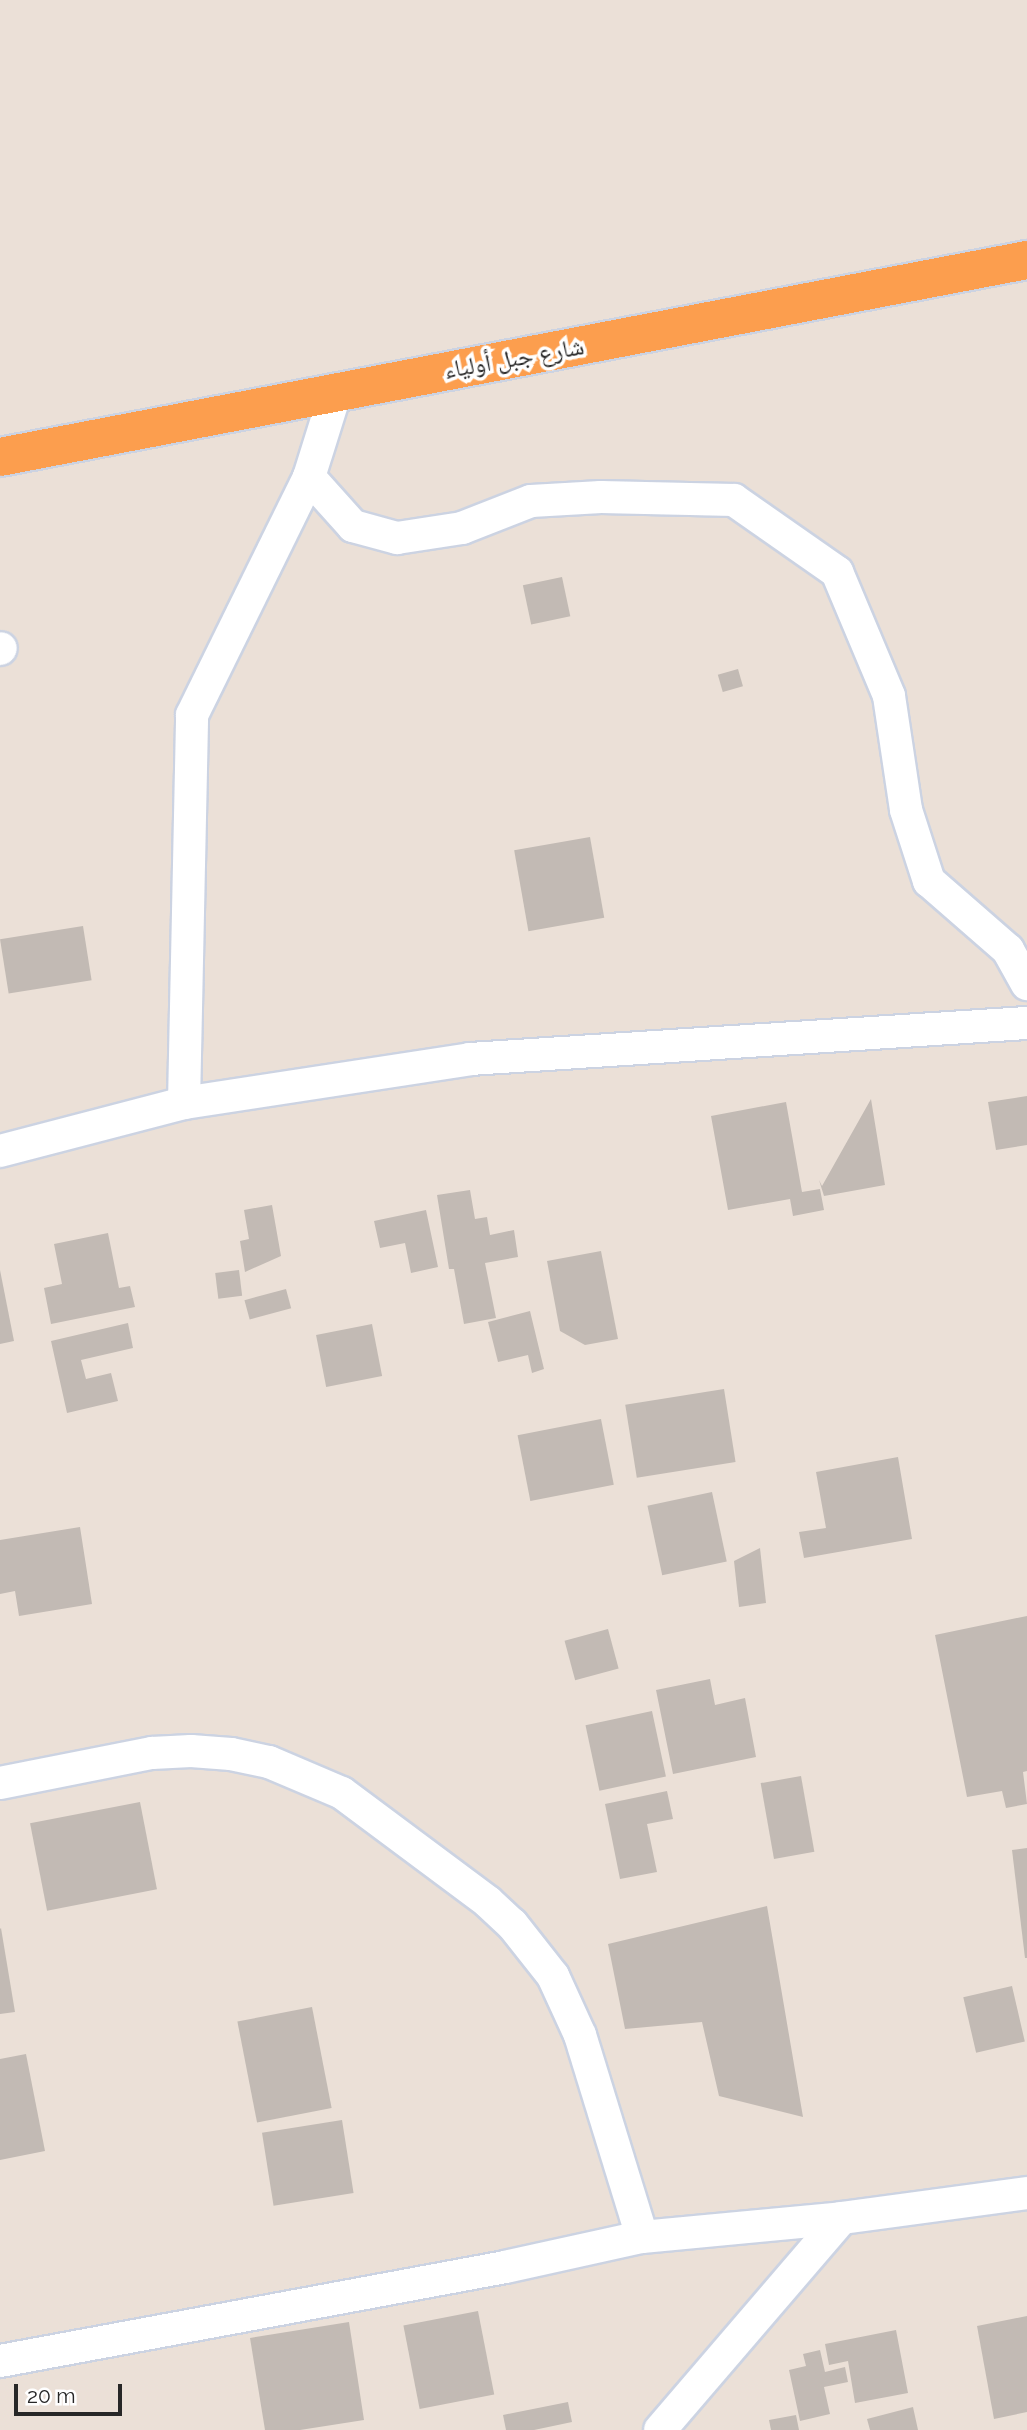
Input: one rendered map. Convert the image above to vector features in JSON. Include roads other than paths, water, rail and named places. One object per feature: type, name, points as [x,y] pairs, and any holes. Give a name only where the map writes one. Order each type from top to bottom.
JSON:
[{"type":"highway","name":"شارع جبل أولياء","points":[[0,457],[336,391],[789,308],[1027,260]]},
{"type":"street","points":[[184,1103],[192,715],[309,477],[336,391]]},
{"type":"street","points":[[309,477],[353,526],[397,538],[461,528],[531,501],[601,497],[734,500],[837,572],[889,696],[906,810],[929,881],[1008,950],[1027,984]]},
{"type":"street","points":[[0,1151],[184,1103],[470,1059],[1027,1023]]},
{"type":"street","points":[[0,1783],[152,1754],[191,1751],[231,1754],[270,1762],[342,1793],[488,1902],[512,1924],[552,1976],[580,2035],[642,2237]]},
{"type":"street","points":[[0,2361],[505,2267],[642,2237],[842,2218],[1027,2193]]},
{"type":"street","points":[[660,2430],[842,2218]]}]
